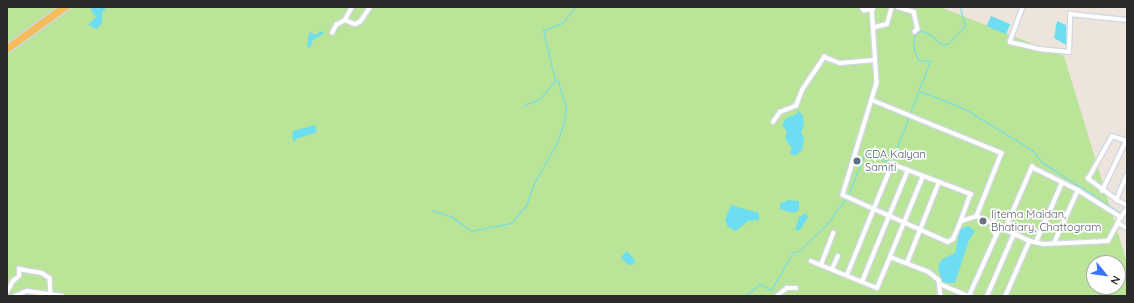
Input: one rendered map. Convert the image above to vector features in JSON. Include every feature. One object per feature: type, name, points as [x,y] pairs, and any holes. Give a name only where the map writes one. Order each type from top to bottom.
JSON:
[{"type":"main road","points":[[7,47],[62,7]]},
{"type":"main road","points":[[7,51],[68,7]]},
{"type":"street","points":[[332,34],[336,25],[345,20],[352,7]]},
{"type":"street","points":[[345,20],[355,24],[360,22],[370,7]]},
{"type":"street","points":[[847,275],[873,210],[892,164],[971,194],[953,239],[948,242],[920,229],[904,223],[888,216],[873,210],[852,201],[843,195],[877,84],[875,27],[872,8],[864,10],[862,7]]},
{"type":"street","points":[[875,27],[887,24],[892,7]]},
{"type":"street","points":[[898,7],[914,12]]},
{"type":"street","points":[[915,32],[918,29],[914,12],[916,7]]},
{"type":"street","points":[[1023,7],[1010,42],[1040,49],[1069,52],[1070,14],[1127,20]]},
{"type":"street","points":[[773,122],[780,112],[796,106],[802,90],[824,57],[840,63],[875,60]]},
{"type":"street","points":[[872,100],[1002,153],[976,216]]},
{"type":"street","points":[[1102,191],[1127,141],[1112,136],[1088,179],[1102,191],[1127,205]]},
{"type":"street","points":[[1005,229],[1032,167],[1078,190],[1121,217]]},
{"type":"street","points":[[862,282],[908,170]]},
{"type":"street","points":[[811,261],[877,288],[923,176]]},
{"type":"street","points":[[1117,200],[1127,176]]},
{"type":"street","points":[[907,263],[939,182]]},
{"type":"street","points":[[1036,242],[1062,183]]},
{"type":"street","points":[[1054,243],[1078,190]]},
{"type":"street","points":[[961,221],[976,216],[1030,241],[1036,242],[1054,243],[1108,241],[1127,208]]},
{"type":"street","points":[[1118,223],[1127,228]]},
{"type":"street","points":[[890,257],[929,272],[940,284],[968,296],[1000,227]]},
{"type":"street","points":[[821,265],[833,233]]},
{"type":"street","points":[[987,296],[1014,234]]},
{"type":"street","points":[[1006,296],[1030,241]]},
{"type":"street","points":[[832,269],[838,256]]},
{"type":"street","points":[[7,292],[13,281],[19,276],[19,268],[36,271],[50,278],[51,295]]},
{"type":"street","points":[[940,284],[941,296]]},
{"type":"street","points":[[776,296],[787,288],[796,288]]},
{"type":"street","points":[[16,296],[27,291],[62,296]]},
{"type":"green space","points":[[7,7],[940,7],[1064,56],[1125,255],[1086,255],[1086,295],[1126,295],[1126,260],[1127,296],[7,296]]},
{"type":"water","points":[[91,7],[104,7],[106,11],[102,11],[102,23],[97,29],[88,25],[96,17],[91,11]]},
{"type":"water","points":[[991,16],[1010,24],[1006,34],[987,26]]},
{"type":"water","points":[[1057,21],[1066,25],[1066,45],[1054,38]]},
{"type":"water","points":[[321,31],[324,33],[313,40],[310,48],[307,47],[309,34],[311,32],[315,35]]},
{"type":"water","points":[[797,110],[803,115],[804,125],[801,132],[804,139],[802,150],[795,156],[790,153],[792,149],[785,138],[787,131],[782,126],[786,118],[797,114]]},
{"type":"water","points":[[315,125],[317,132],[296,139],[295,142],[292,139],[293,131]]},
{"type":"water","points":[[788,200],[799,201],[799,210],[793,213],[780,209],[780,204]]},
{"type":"water","points":[[731,205],[759,213],[759,220],[748,221],[736,231],[728,227],[725,220]]},
{"type":"water","points":[[806,213],[808,217],[800,230],[795,230],[799,217]]},
{"type":"water","points":[[968,226],[975,231],[969,240],[955,283],[947,283],[942,281],[938,268],[941,260],[955,253],[960,229]]},
{"type":"water","points":[[627,251],[634,259],[635,264],[628,265],[621,257]]},
{"type":"waterway","points":[[522,106],[539,99],[555,81],[543,30],[562,23],[575,7]]},
{"type":"waterway","points":[[848,195],[865,153],[891,163],[930,61],[918,60],[913,46],[915,34],[921,31],[928,33],[941,44],[948,44],[965,26],[960,7]]},
{"type":"waterway","points":[[432,210],[452,217],[471,231],[511,223],[526,206],[532,187],[557,142],[563,125],[566,108],[557,78]]},
{"type":"waterway","points":[[920,91],[965,109],[1032,150],[1043,163],[1122,214]]},
{"type":"waterway","points":[[745,296],[760,284],[771,290],[793,252],[799,251],[825,226],[846,198]]},
{"type":"place","name":"CDA Kalyan Samiti","points":[[857,161]]},
{"type":"place","name":"Ijtema Maidan, Bhatiary, Chattogram","points":[[983,221]]}]
